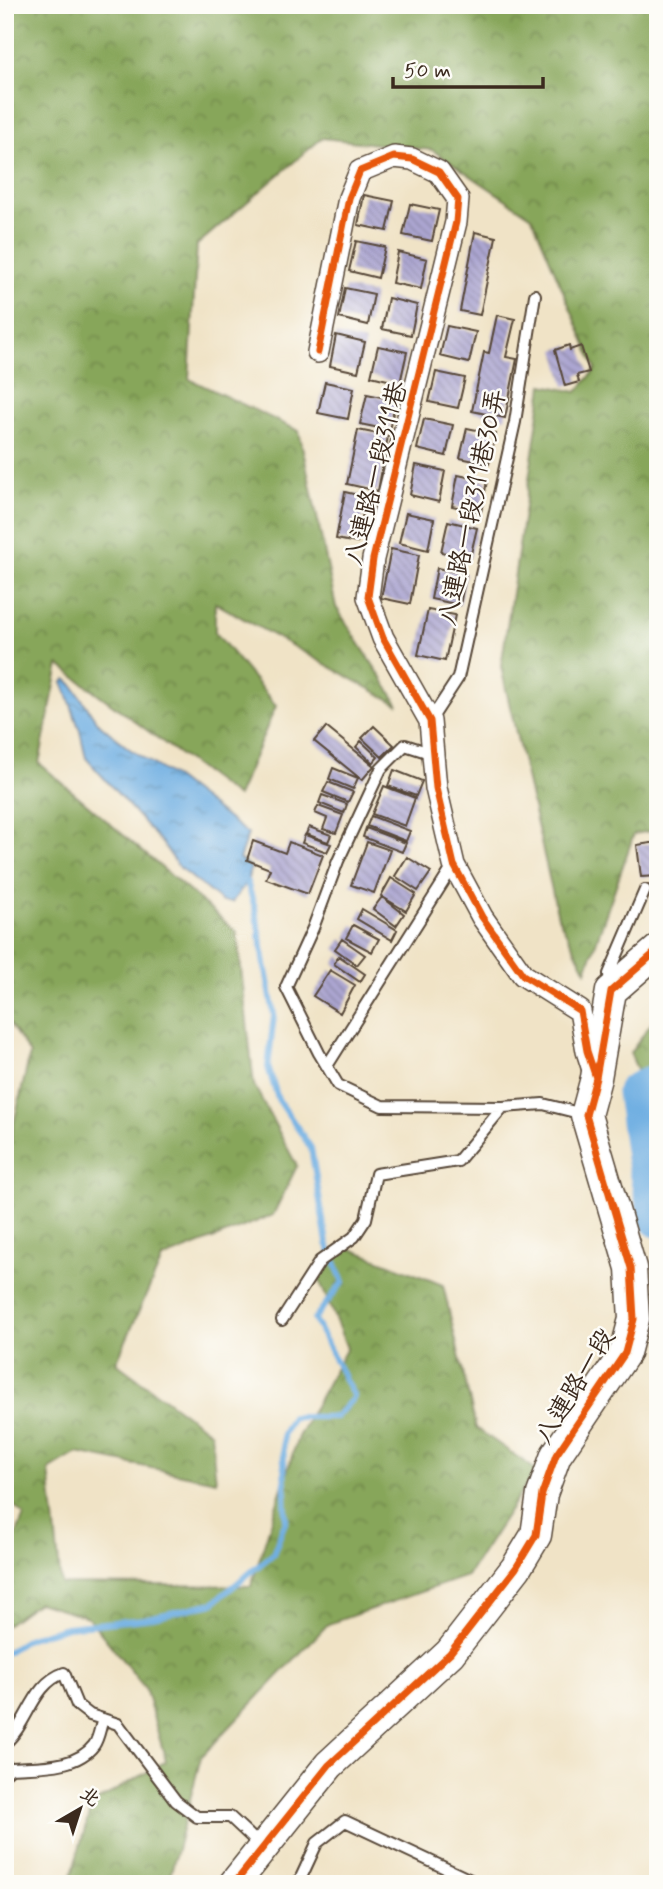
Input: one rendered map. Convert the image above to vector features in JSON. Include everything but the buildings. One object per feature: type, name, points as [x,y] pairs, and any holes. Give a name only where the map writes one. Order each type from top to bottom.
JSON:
[{"type":"street","name":"八連路一段311巷","points":[[318,352],[349,198],[360,171],[394,157],[412,159],[439,172],[457,199],[456,222],[373,559],[368,597],[383,638],[430,721],[436,788],[454,865],[482,917],[523,975],[580,1012],[587,1051],[596,1078]]},
{"type":"street","points":[[586,1115],[596,1078],[611,991],[658,950]]},
{"type":"street","name":"八連路一段","points":[[234,1884],[329,1765],[450,1653],[516,1569],[536,1535],[542,1494],[555,1455],[625,1353],[634,1318],[631,1268],[586,1115]]},
{"type":"lane","name":"八連路一段311巷30弄","points":[[430,721],[458,678],[515,422],[534,295]]},
{"type":"lane","points":[[433,754],[405,745],[382,769],[338,861],[313,928],[286,987],[338,1085],[382,1106],[503,1107],[543,1104],[586,1115]]},
{"type":"lane","points":[[327,1066],[454,865]]},
{"type":"lane","points":[[611,991],[609,974],[645,890]]},
{"type":"lane","points":[[282,1320],[320,1261],[354,1237],[366,1219],[376,1174],[458,1161],[503,1107]]},
{"type":"lane","points":[[5,1743],[12,1737],[33,1701],[52,1678],[64,1674],[77,1705],[90,1715],[118,1724],[176,1801],[197,1817],[230,1817],[262,1847]]},
{"type":"lane","points":[[5,1773],[11,1768],[51,1765],[81,1758],[96,1744],[103,1719]]},
{"type":"lane","points":[[298,1884],[317,1843],[345,1821],[474,1883]]},
{"type":"green space","points":[[5,5],[658,5],[658,830],[634,834],[586,971],[558,917],[501,667],[543,385],[577,392],[596,369],[532,217],[432,150],[322,138],[197,245],[189,379],[299,431],[336,607],[399,705],[215,603],[215,632],[276,706],[237,797],[59,665],[39,763],[237,932],[254,1085],[297,1166],[273,1215],[162,1259],[116,1363],[211,1433],[216,1481],[77,1453],[49,1470],[61,1584],[251,1586],[298,1437],[347,1348],[318,1277],[346,1247],[443,1285],[476,1428],[536,1470],[467,1576],[328,1624],[201,1757],[169,1880],[173,1884],[69,1884],[92,1804],[166,1761],[145,1688],[88,1617],[38,1602],[5,1626],[5,1555],[10,1551],[24,1515],[5,1497],[5,1161],[30,1054],[5,1017]]},
{"type":"green space","points":[[658,1014],[658,1118],[630,1053]]},
{"type":"water","points":[[66,679],[97,722],[128,748],[175,778],[248,834],[239,859],[251,867],[247,882],[232,902],[222,902],[179,867],[162,843],[86,758],[63,682]]},
{"type":"waterway","points":[[5,1653],[29,1638],[67,1627],[144,1619],[213,1603],[273,1554],[286,1520],[283,1434],[292,1417],[336,1417],[354,1397],[314,1319],[343,1282],[327,1243],[311,1148],[278,1099],[268,1067],[274,1015],[255,908],[247,882]]},
{"type":"waterway","points":[[658,1081],[635,1092],[644,1157],[658,1219]]},
{"type":"cycle path","points":[[318,352],[349,198],[360,171],[394,157],[412,159],[439,172],[458,199],[456,222],[373,559],[368,597],[383,638],[430,721],[436,788],[454,865],[482,917],[523,975],[580,1011],[587,1051],[596,1078]]},
{"type":"cycle path","points":[[234,1884],[329,1765],[450,1653],[516,1568],[536,1535],[542,1494],[556,1455],[625,1353],[634,1319],[631,1268],[586,1115],[596,1078],[611,991],[658,950]]}]
